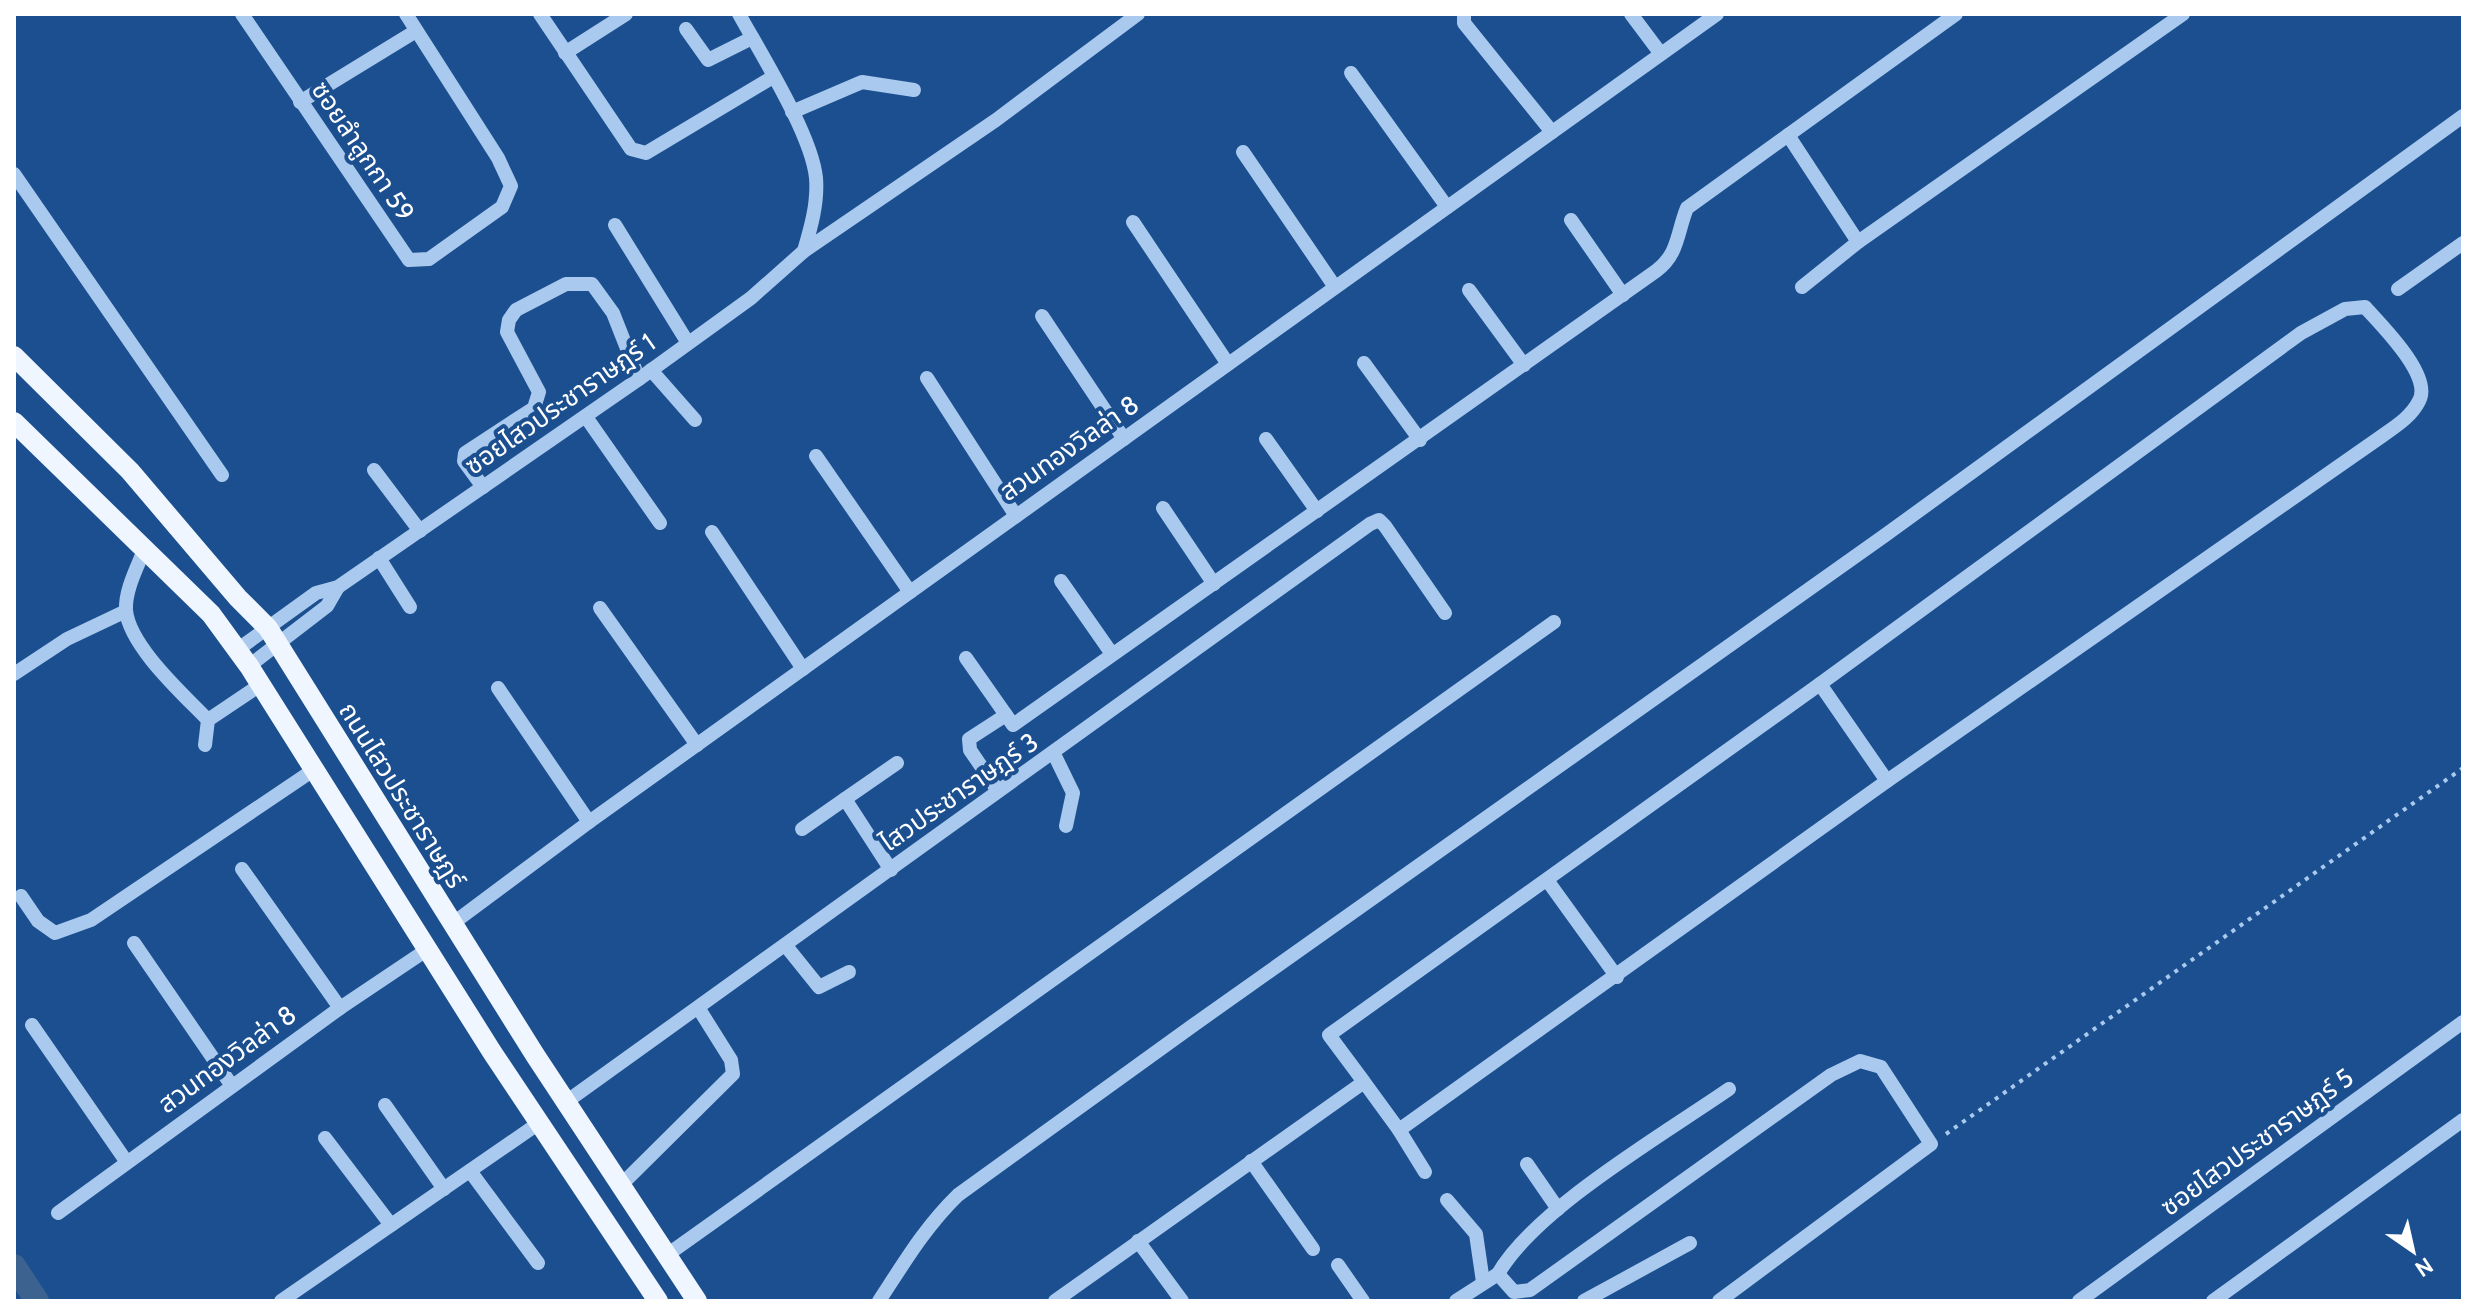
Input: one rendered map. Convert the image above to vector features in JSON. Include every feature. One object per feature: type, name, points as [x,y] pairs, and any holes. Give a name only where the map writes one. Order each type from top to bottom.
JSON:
[{"type":"main road","name":"ถนนไสวประชาราษฎร์","points":[[14,356],[130,471],[274,636],[452,924],[697,1301]]},
{"type":"main road","points":[[14,422],[211,614],[243,658],[312,771],[539,1123],[658,1301]]},
{"type":"main road","points":[[292,736],[323,716]]},
{"type":"street","name":"ซอยลำลูกกา 59","points":[[242,14],[409,260],[429,259],[502,207],[509,197],[511,186],[498,158],[416,31]]},
{"type":"street","points":[[300,102],[416,31],[406,14]]},
{"type":"street","points":[[540,14],[631,149],[638,153],[646,153],[773,77]]},
{"type":"street","points":[[565,53],[626,14]]},
{"type":"street","points":[[739,14],[792,112],[816,176],[814,214],[804,251]]},
{"type":"street","name":"ซอยไสวประชาราษฎร์ 1","points":[[243,658],[327,606],[338,587],[586,417],[751,298],[804,251],[996,120],[1138,14]]},
{"type":"street","points":[[1631,14],[1661,54]]},
{"type":"street","name":"สวนทองวิลล่า 8","points":[[452,924],[589,822],[1717,14]]},
{"type":"street","points":[[966,658],[1013,725],[1668,262],[1677,245],[1687,208],[1956,14]]},
{"type":"street","points":[[1802,287],[1858,242],[2175,16]]},
{"type":"street","points":[[1464,19],[1552,132]]},
{"type":"street","points":[[686,29],[708,60],[752,38]]},
{"type":"street","points":[[1351,73],[1447,207]]},
{"type":"street","points":[[792,112],[862,82],[914,90]]},
{"type":"street","points":[[879,1301],[906,1256],[936,1216],[958,1195],[1871,546],[2463,116]]},
{"type":"street","points":[[1788,135],[1858,242]]},
{"type":"street","points":[[1243,152],[1335,287]]},
{"type":"street","points":[[14,174],[222,475]]},
{"type":"street","points":[[1571,220],[1623,295]]},
{"type":"street","points":[[1133,222],[1228,364]]},
{"type":"street","points":[[615,225],[688,343]]},
{"type":"street","points":[[2398,289],[2463,243]]},
{"type":"street","points":[[483,487],[464,461],[465,453],[534,408],[539,401],[539,392],[507,332],[509,320],[516,310],[566,284],[592,284],[613,313],[645,374],[695,420]]},
{"type":"street","points":[[1469,290],[1524,365]]},
{"type":"street","points":[[1399,1130],[1887,781],[2408,417],[2421,399],[2422,380],[2397,343],[2365,307],[2345,309],[2301,333],[1820,684],[1329,1035],[1399,1130],[1425,1172]]},
{"type":"street","points":[[1042,316],[1124,439]]},
{"type":"street","points":[[1364,363],[1420,440]]},
{"type":"street","points":[[927,378],[1016,516]]},
{"type":"street","points":[[586,417],[660,523]]},
{"type":"street","points":[[1266,439],[1317,511]]},
{"type":"street","points":[[816,456],[910,592]]},
{"type":"street","points":[[374,470],[420,531]]},
{"type":"street","points":[[1163,508],[1214,584]]},
{"type":"street","name":"ไสวประชาราษฎร์ 3","points":[[566,1102],[1379,520],[1445,613]]},
{"type":"street","points":[[712,532],[803,669]]},
{"type":"street","points":[[144,550],[132,581],[126,611],[142,647],[208,720],[205,745]]},
{"type":"street","points":[[379,558],[410,607]]},
{"type":"street","points":[[1061,581],[1112,654]]},
{"type":"street","points":[[600,608],[697,745]]},
{"type":"street","points":[[14,674],[67,639],[126,611]]},
{"type":"street","points":[[667,1255],[1554,622]]},
{"type":"street","points":[[1820,684],[1887,781]]},
{"type":"street","points":[[208,720],[260,685]]},
{"type":"street","points":[[498,688],[589,822]]},
{"type":"street","points":[[998,791],[970,750],[969,739],[1006,715]]},
{"type":"street","points":[[1054,754],[1073,793],[1066,826]]},
{"type":"street","points":[[802,829],[897,763]]},
{"type":"street","points":[[21,896],[38,921],[55,933],[91,920],[312,771]]},
{"type":"street","points":[[845,799],[891,870]]},
{"type":"street","points":[[242,869],[340,1008]]},
{"type":"street","points":[[1547,880],[1617,977]]},
{"type":"street","points":[[134,943],[232,1086]]},
{"type":"street","points":[[786,946],[819,987],[849,972]]},
{"type":"street","name":"สวนทองวิลล่า 8","points":[[58,1213],[340,1008],[428,949]]},
{"type":"street","points":[[621,1185],[733,1074],[731,1060],[699,1009]]},
{"type":"street","name":"ซอยไสวประชาราษฎร์ 5","points":[[2079,1301],[2463,1022]]},
{"type":"street","points":[[32,1025],[126,1161]]},
{"type":"street","points":[[1498,1274],[1514,1292],[1530,1290],[1831,1075],[1860,1061],[1881,1067],[1931,1144],[1719,1301]]},
{"type":"street","points":[[1055,1301],[1364,1082]]},
{"type":"street","points":[[1456,1301],[1498,1274],[1511,1252],[1558,1209],[1729,1089]]},
{"type":"street","points":[[385,1105],[444,1189]]},
{"type":"street","points":[[2213,1301],[2463,1120]]},
{"type":"street","points":[[281,1301],[539,1123]]},
{"type":"street","points":[[325,1138],[391,1225]]},
{"type":"street","points":[[1251,1161],[1313,1249]]},
{"type":"street","points":[[1527,1164],[1558,1209]]},
{"type":"street","points":[[470,1171],[538,1263]]},
{"type":"street","points":[[1447,1200],[1476,1234],[1483,1282]]},
{"type":"street","points":[[1138,1241],[1182,1301]]},
{"type":"street","points":[[1584,1301],[1690,1243]]},
{"type":"street","points":[[1338,1265],[1363,1301]]},
{"type":"path","points":[[1931,1144],[2463,768]]},
{"type":"waterway","points":[[14,1266],[37,1301]]}]
